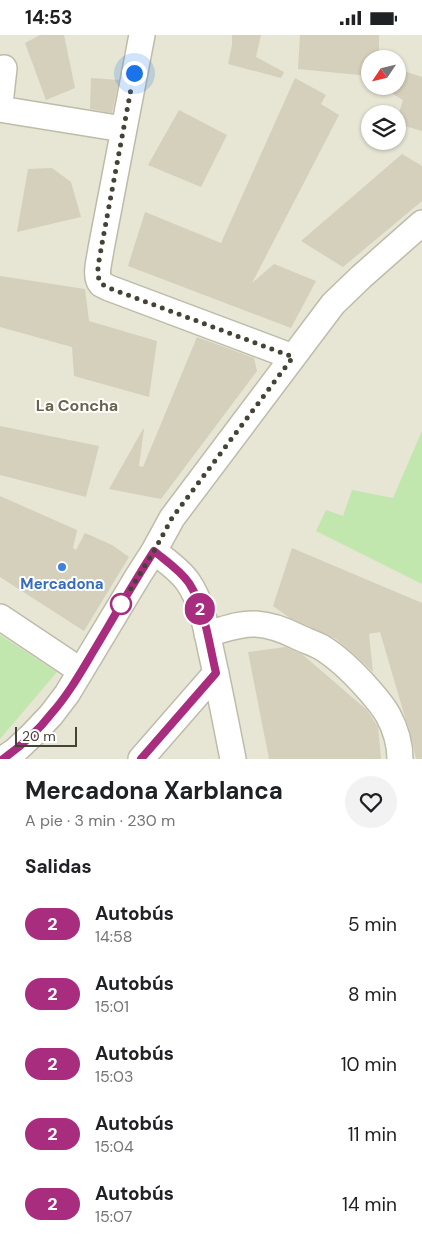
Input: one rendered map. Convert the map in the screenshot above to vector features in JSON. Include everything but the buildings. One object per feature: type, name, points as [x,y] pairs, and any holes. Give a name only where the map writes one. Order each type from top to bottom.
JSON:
[{"type":"street","points":[[142,35],[101,249],[99,279],[102,284],[109,288],[293,357]]},
{"type":"street","points":[[0,104],[4,68]]},
{"type":"street","points":[[0,109],[123,129]]},
{"type":"street","points":[[3,759],[21,745],[51,715],[67,694],[172,518],[333,304],[422,223]]},
{"type":"street","points":[[154,551],[180,572],[195,594],[202,613],[216,673],[233,759]]},
{"type":"street","points":[[0,617],[81,671]]},
{"type":"street","points":[[207,634],[239,625],[256,624],[290,633],[320,647],[343,663],[378,700],[391,721],[396,735],[400,759]]},
{"type":"street","points":[[141,759],[216,673]]},
{"type":"shaded area","points":[[0,35],[422,35],[422,759],[0,759]]},
{"type":"green space","points":[[422,431],[422,584],[316,531],[326,510],[343,516],[352,490],[393,498]]},
{"type":"green space","points":[[0,635],[57,672],[0,739]]},
{"type":"bus line","name":"2","points":[[3,759],[15,751],[33,734],[67,694],[154,551],[180,572],[195,594],[202,613],[216,673],[141,759]]},
{"type":"place","name":"Mercadona","points":[[62,567]]},
{"type":"district","name":"La Concha","points":[[77,405]]},
{"type":"route","points":[[121,604],[119,608],[172,518],[293,357],[109,288],[102,284],[99,279],[101,249],[134,73]]}]
